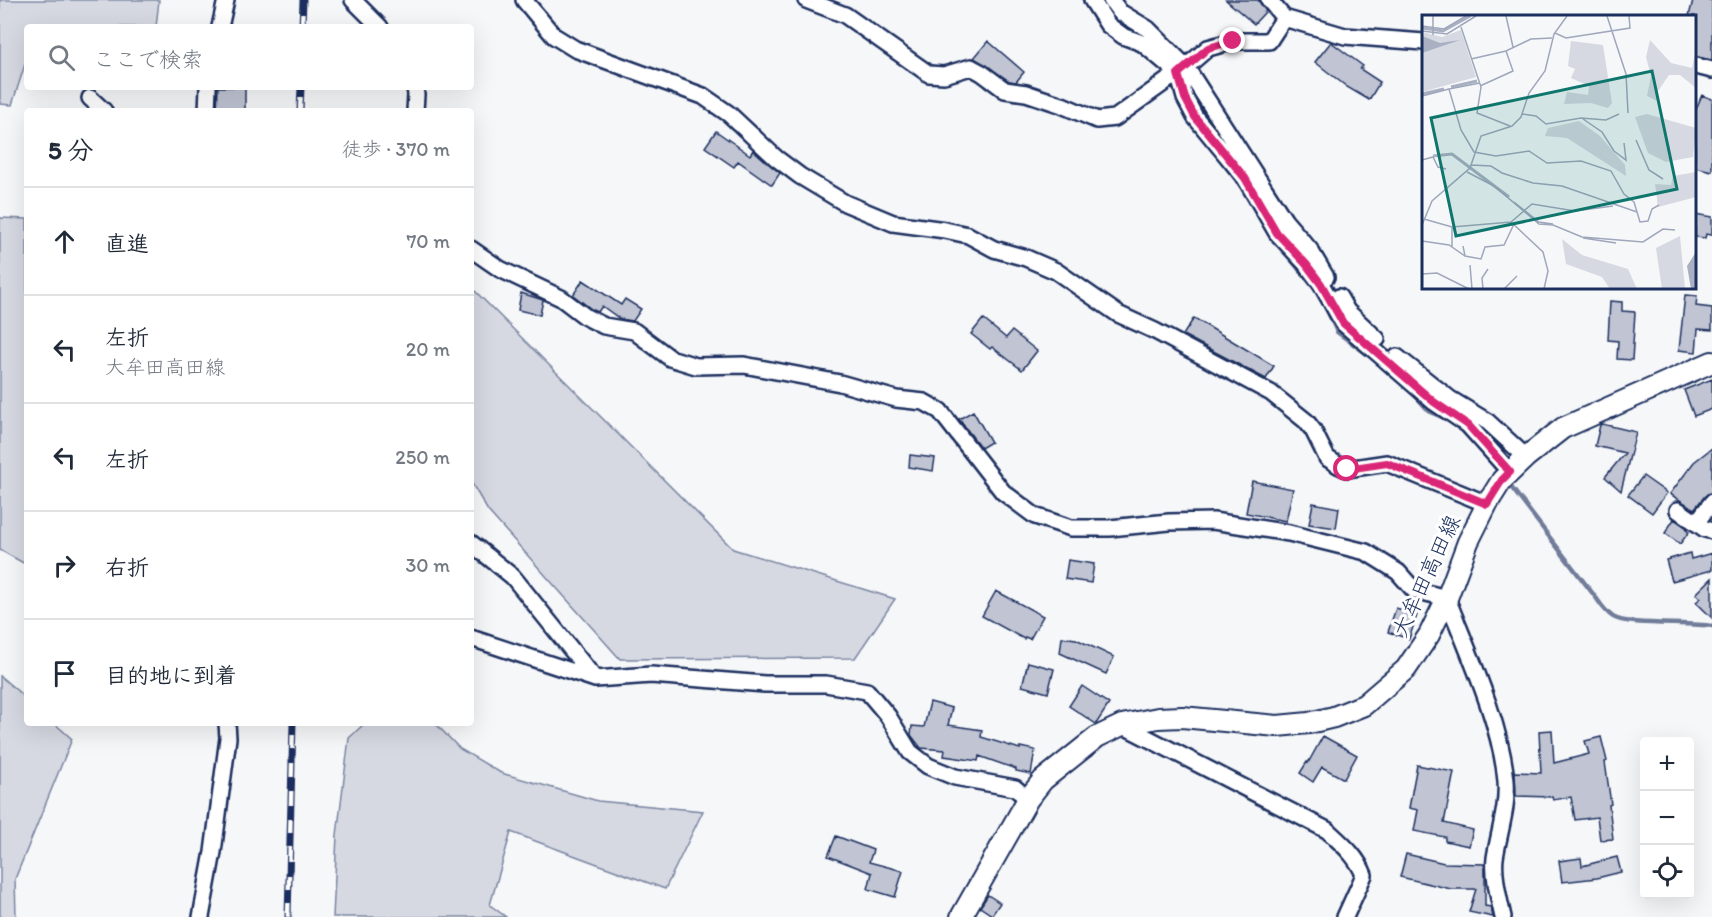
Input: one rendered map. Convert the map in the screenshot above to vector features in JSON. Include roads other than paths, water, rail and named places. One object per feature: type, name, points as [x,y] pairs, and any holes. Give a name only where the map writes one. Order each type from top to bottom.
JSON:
[{"type":"main road","name":"大牟田高田線","points":[[961,917],[1028,799],[1043,780],[1097,737],[1122,725],[1158,718],[1182,717],[1277,726],[1309,723],[1334,717],[1364,705],[1406,669],[1429,635],[1447,598],[1468,542],[1487,504],[1502,480],[1510,472],[1563,428],[1712,362]]},
{"type":"street","points":[[221,24],[226,0]]},
{"type":"street","points":[[353,0],[377,24]]},
{"type":"street","points":[[524,0],[554,36],[575,49],[703,96],[729,114],[776,158],[800,176],[845,203],[893,223],[968,235],[994,249],[1026,258],[1056,271],[1118,314],[1155,331],[1271,393],[1306,421],[1327,458],[1338,465],[1347,469],[1387,463],[1487,504]]},
{"type":"street","points":[[806,0],[845,15],[929,74],[944,75],[971,67],[982,72],[1005,90],[1026,93],[1097,120],[1115,118],[1182,70],[1208,48],[1233,41],[1269,41],[1284,18]]},
{"type":"street","points":[[1092,0],[1108,25],[1123,36],[1142,43],[1182,70],[1185,98],[1195,117],[1245,178],[1277,233],[1321,284],[1343,323],[1434,402],[1468,425],[1510,472]]},
{"type":"street","points":[[1111,0],[1120,12],[1148,29],[1182,70],[1285,221],[1310,250],[1347,311],[1389,351],[1450,399],[1488,422],[1526,457]]},
{"type":"street","points":[[1269,0],[1284,18],[1345,36],[1422,42]]},
{"type":"street","points":[[1697,66],[1712,70]]},
{"type":"street","points":[[207,108],[208,90]]},
{"type":"street","points":[[415,90],[415,108]]},
{"type":"street","points":[[90,98],[101,108]]},
{"type":"street","points":[[474,251],[500,269],[561,298],[604,326],[634,331],[670,358],[696,366],[744,365],[840,383],[897,399],[924,402],[940,411],[1003,492],[1035,516],[1071,528],[1110,528],[1169,522],[1213,521],[1289,533],[1366,552],[1398,572],[1414,590],[1447,598],[1479,679],[1498,739],[1505,779],[1506,801],[1495,861],[1503,917]]},
{"type":"street","points":[[1696,523],[1712,502]]},
{"type":"street","points":[[1677,510],[1712,531]]},
{"type":"street","points":[[474,545],[513,577],[595,679]]},
{"type":"street","points":[[474,639],[595,679],[651,675],[765,684],[826,684],[867,691],[888,716],[910,752],[928,766],[955,777],[1015,788],[1028,799]]},
{"type":"street","points":[[1122,725],[1327,830],[1347,848],[1360,864],[1364,876],[1345,917]]},
{"type":"street","points":[[201,917],[213,852],[228,738],[227,726]]},
{"type":"waterway","points":[[1227,168],[1244,190]]},
{"type":"waterway","points":[[1281,247],[1319,294]]},
{"type":"waterway","points":[[1323,301],[1337,332],[1375,360]]},
{"type":"waterway","points":[[1413,393],[1430,412],[1449,420]]},
{"type":"waterway","points":[[1458,426],[1473,442]]},
{"type":"waterway","points":[[1487,457],[1501,474]]},
{"type":"waterway","points":[[1508,483],[1602,606],[1613,617],[1631,622],[1712,626]]},
{"type":"railway","points":[[302,24],[303,0]]},
{"type":"railway","points":[[300,108],[301,90]]},
{"type":"railway","points":[[288,917],[293,726]]}]
